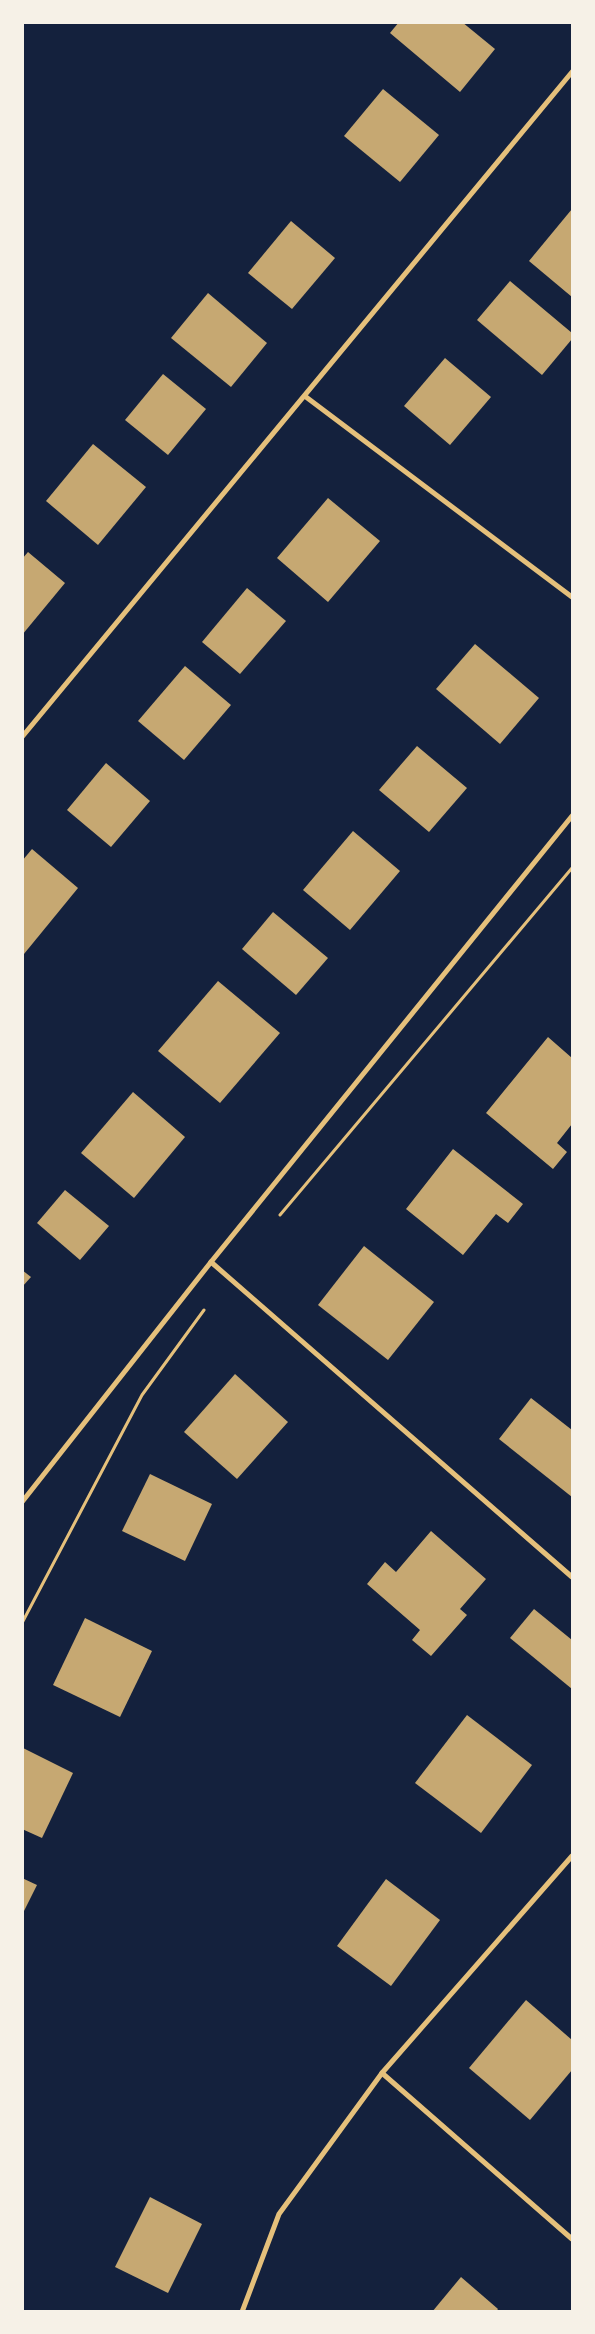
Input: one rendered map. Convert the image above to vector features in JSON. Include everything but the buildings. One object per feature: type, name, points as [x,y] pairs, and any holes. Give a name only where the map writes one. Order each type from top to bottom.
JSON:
[{"type":"street","points":[[22,737],[306,397],[572,72]]},
{"type":"street","points":[[306,397],[572,597]]},
{"type":"street","points":[[22,1502],[211,1262],[572,816]]},
{"type":"street","points":[[211,1262],[572,1577]]},
{"type":"street","points":[[242,2312],[279,2214],[382,2073],[572,1856]]},
{"type":"street","points":[[382,2073],[572,2240]]},
{"type":"path","points":[[279,1216],[572,868]]},
{"type":"path","points":[[22,1623],[142,1395],[205,1308]]}]
